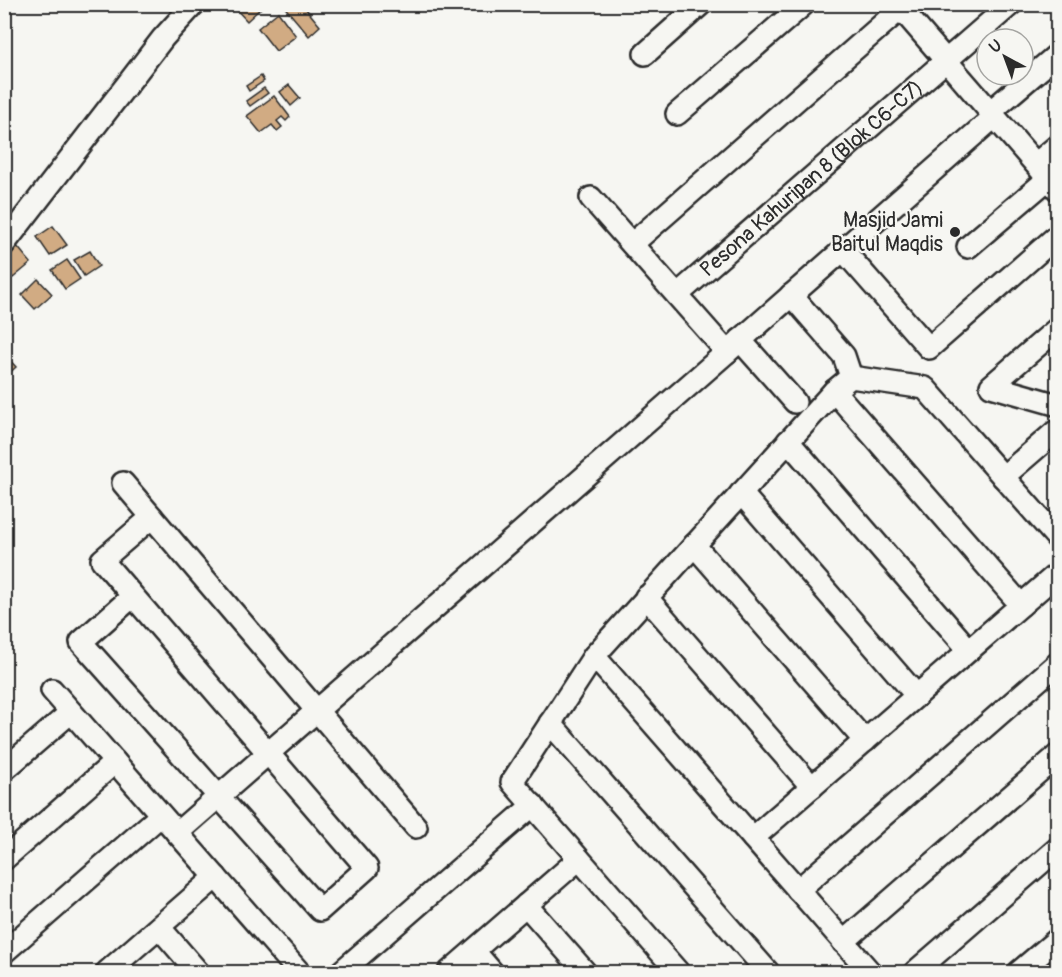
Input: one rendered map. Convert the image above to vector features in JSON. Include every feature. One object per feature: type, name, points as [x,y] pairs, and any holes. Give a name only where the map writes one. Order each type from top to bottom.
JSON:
[{"type":"street","points":[[4,244],[163,38],[194,4]]},
{"type":"street","points":[[645,54],[701,4]]},
{"type":"street","points":[[677,114],[804,4]]},
{"type":"street","name":"Pesona Kahuripan 8 (Blok C6-C7)","points":[[677,295],[1011,4]]},
{"type":"street","points":[[632,244],[901,6],[1047,178]]},
{"type":"street","points":[[177,833],[843,250],[1058,54]]},
{"type":"street","points":[[968,247],[1047,178],[1058,145]]},
{"type":"street","points":[[591,198],[677,295],[795,402]]},
{"type":"street","points":[[843,250],[929,348],[1058,235]]},
{"type":"street","points":[[791,295],[844,356],[851,377]]},
{"type":"street","points":[[1058,328],[991,386],[1058,405]]},
{"type":"street","points":[[678,972],[512,782],[594,656],[834,391],[851,377],[925,388],[1058,539]]},
{"type":"street","points":[[834,391],[1021,605]]},
{"type":"street","points":[[1003,477],[1054,432],[1058,436]]},
{"type":"street","points":[[788,441],[969,650]]},
{"type":"street","points":[[123,483],[416,827]]},
{"type":"street","points":[[741,493],[917,696]]},
{"type":"street","points":[[133,596],[81,642],[321,910],[367,868],[268,753],[133,596],[102,560],[152,517]]},
{"type":"street","points":[[694,545],[865,741]]},
{"type":"street","points":[[753,838],[1058,573]]},
{"type":"street","points":[[646,597],[812,787]]},
{"type":"street","points":[[594,656],[870,972]]},
{"type":"street","points":[[798,890],[1058,663]]},
{"type":"street","points":[[52,690],[299,972]]},
{"type":"street","points":[[4,770],[71,712]]},
{"type":"street","points":[[550,723],[768,972]]},
{"type":"street","points":[[843,942],[1058,755]]},
{"type":"street","points":[[4,859],[115,762]]},
{"type":"street","points":[[341,972],[533,805]]},
{"type":"street","points":[[4,952],[161,814]]},
{"type":"street","points":[[915,972],[1058,848]]},
{"type":"street","points":[[449,972],[579,859]]},
{"type":"street","points":[[107,972],[216,877]]},
{"type":"street","points":[[526,905],[585,972]]},
{"type":"street","points":[[159,927],[198,972]]},
{"type":"street","points":[[1019,972],[1058,939]]},
{"type":"street","points":[[474,951],[492,972]]},
{"type":"building","points":[[231,4],[258,4],[261,8],[247,21]]},
{"type":"building","points":[[282,4],[302,4],[320,26],[309,36]]},
{"type":"building","points":[[278,12],[296,36],[276,51],[258,28]]},
{"type":"building","points":[[261,76],[264,81],[249,91],[246,86]]},
{"type":"building","points":[[289,85],[300,98],[291,106],[280,92]]},
{"type":"building","points":[[264,88],[268,93],[250,106],[246,101]]},
{"type":"building","points":[[274,96],[290,117],[286,121],[282,117],[277,121],[282,127],[277,131],[272,125],[261,133],[247,116]]},
{"type":"building","points":[[53,226],[67,245],[50,256],[37,237]]},
{"type":"building","points":[[16,245],[31,263],[13,278],[4,268],[4,255]]},
{"type":"building","points":[[90,251],[99,266],[84,276],[74,260]]},
{"type":"building","points":[[67,260],[80,279],[65,289],[52,270]]},
{"type":"building","points":[[38,279],[52,294],[35,309],[22,295]]},
{"type":"building","points":[[6,356],[16,367],[4,378],[4,357]]},
{"type":"place","name":"Masjid Jami Baitul Maqdis","points":[[955,232]]}]
